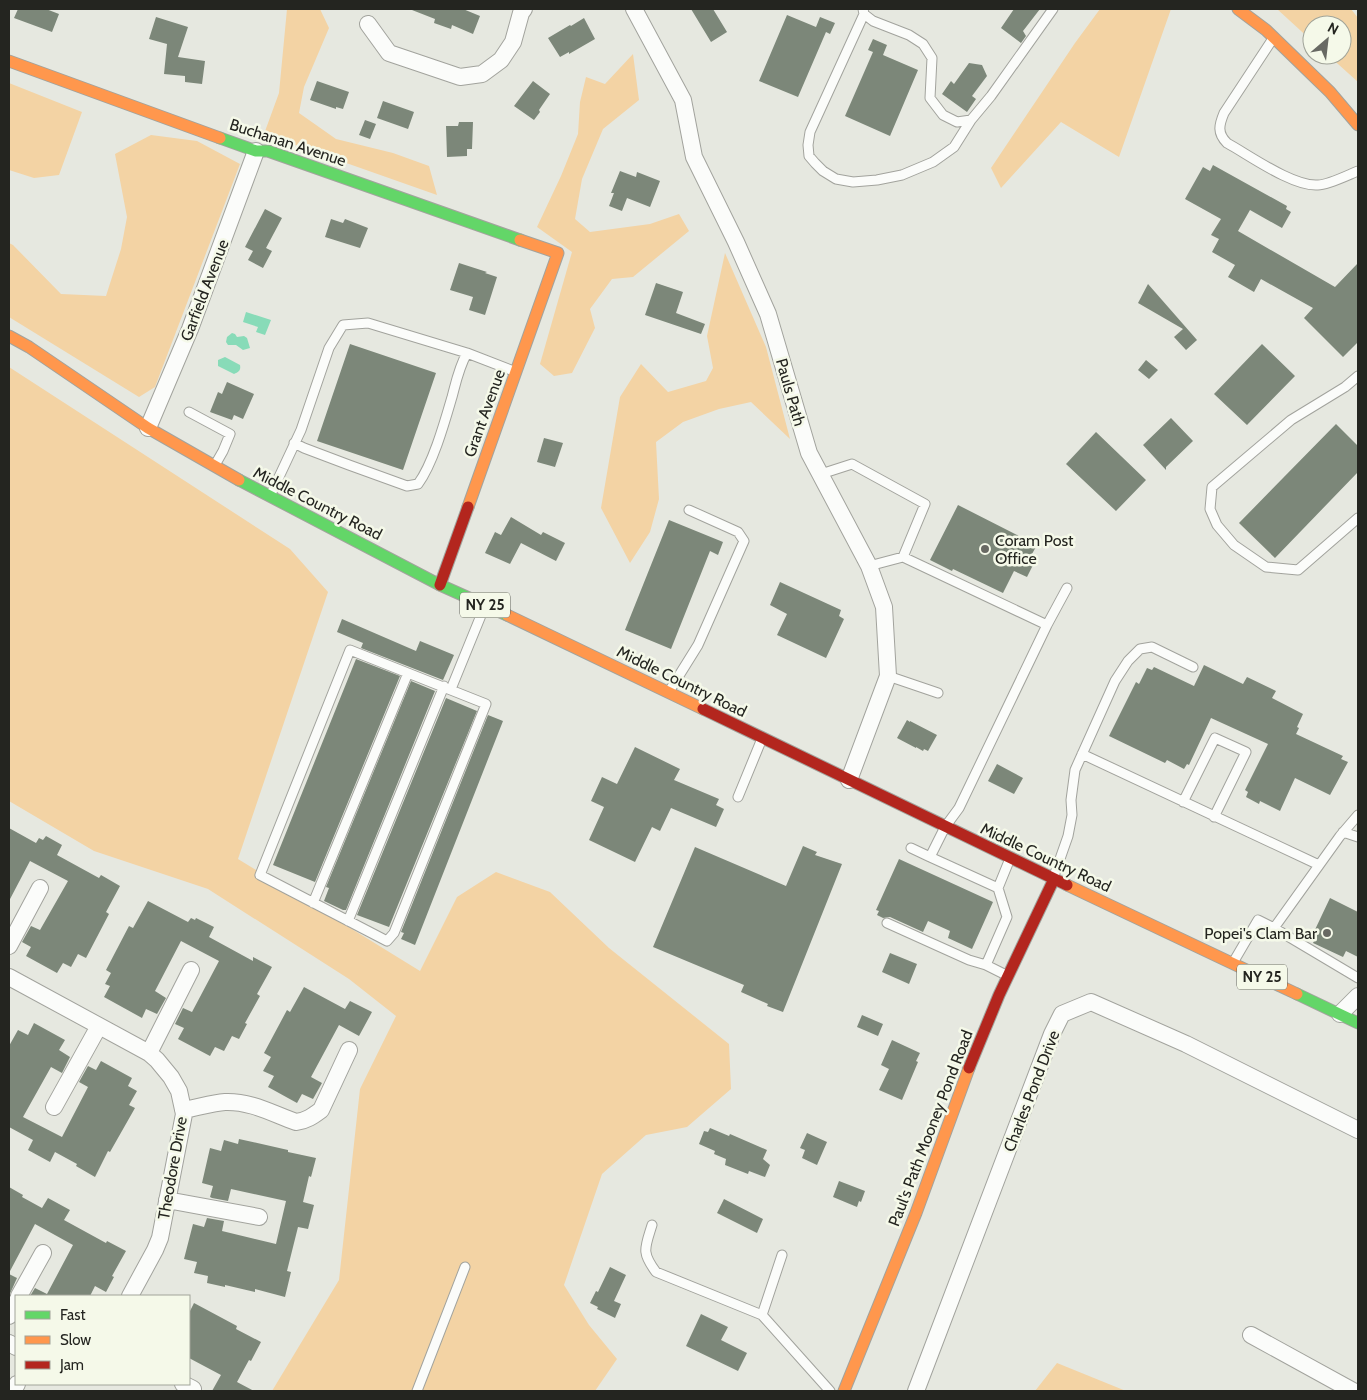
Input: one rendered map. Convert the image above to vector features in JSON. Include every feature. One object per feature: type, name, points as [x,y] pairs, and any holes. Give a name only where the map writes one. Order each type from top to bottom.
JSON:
[{"type":"main road","points":[[1238,9],[1274,37],[1330,92],[1358,125]]},
{"type":"main road","name":"Buchanan Avenue","points":[[9,61],[256,151],[268,152],[314,167],[558,253]]},
{"type":"main road","name":"Grant Avenue","points":[[440,585],[558,253]]},
{"type":"main road","name":"Middle Country Road","points":[[9,336],[29,347],[148,428],[214,467],[440,585],[552,636],[945,827],[1358,1023]]},
{"type":"main road","name":"Paul's Path Mooney Pond Road","points":[[844,1391],[916,1213],[966,1074],[1008,976],[1054,879]]},
{"type":"street","points":[[368,24],[389,53],[460,77],[482,74],[501,60],[513,42],[521,13],[524,9]]},
{"type":"street","name":"Pauls Path","points":[[634,9],[683,100],[694,157],[736,242],[768,314],[809,453],[869,566],[884,608],[888,676],[849,780]]},
{"type":"street","name":"Garfield Avenue","points":[[148,428],[190,329],[256,151]]},
{"type":"street","points":[[9,946],[40,888]]},
{"type":"street","points":[[149,1053],[191,970]]},
{"type":"street","name":"Theodore Drive","points":[[9,977],[149,1053],[157,1060],[179,1091],[184,1114],[160,1238],[131,1295]]},
{"type":"street","points":[[1340,1014],[1358,996]]},
{"type":"street","name":"Charles Pond Drive","points":[[916,1391],[1052,1034],[1062,1014],[1090,1002],[1186,1044],[1358,1130]]},
{"type":"street","points":[[54,1107],[99,1026]]},
{"type":"street","points":[[183,1110],[224,1102],[240,1103],[256,1106],[296,1122],[303,1122],[321,1110],[349,1050]]},
{"type":"street","points":[[167,1200],[259,1217]]},
{"type":"street","points":[[21,1295],[43,1253]]},
{"type":"street","points":[[9,1316],[15,1304]]},
{"type":"street","points":[[1251,1335],[1353,1391]]},
{"type":"lane","points":[[971,120],[957,122],[942,115],[930,98],[932,58],[923,44],[909,35],[873,21],[863,11],[810,132],[808,145],[810,156],[823,171],[836,179],[852,182],[902,175],[933,162],[954,148],[971,120],[991,96],[1053,9]]},
{"type":"lane","points":[[1274,37],[1224,113],[1220,123],[1221,136],[1227,143],[1288,178],[1306,185],[1320,185],[1358,171]]},
{"type":"lane","points":[[270,497],[300,430],[329,348],[344,325],[368,323],[467,353],[516,372]]},
{"type":"lane","points":[[294,443],[407,486],[418,484],[424,476],[434,450],[461,363],[467,353]]},
{"type":"lane","points":[[1356,381],[1292,420],[1212,487],[1210,509],[1217,525],[1234,545],[1258,562],[1266,567],[1298,570],[1358,518]]},
{"type":"lane","points":[[189,412],[230,434],[214,467]]},
{"type":"lane","points":[[821,474],[852,464],[925,504],[903,557]]},
{"type":"lane","points":[[668,692],[698,645],[744,541],[738,532],[689,510]]},
{"type":"lane","points":[[869,566],[903,557],[1047,625]]},
{"type":"lane","points":[[930,857],[945,827],[960,808],[1047,625],[1068,588]]},
{"type":"lane","points":[[348,921],[485,606]]},
{"type":"lane","points":[[1054,879],[1068,836],[1072,815],[1071,800],[1075,770],[1115,681],[1128,661],[1140,649],[1152,647],[1192,667]]},
{"type":"lane","points":[[350,650],[448,688],[486,704],[394,933],[387,941],[260,875],[350,650]]},
{"type":"lane","points":[[313,903],[408,673]]},
{"type":"lane","points":[[888,676],[938,693]]},
{"type":"lane","points":[[738,797],[762,738]]},
{"type":"lane","points":[[1183,802],[1215,738],[1246,752],[1214,817]]},
{"type":"lane","points":[[1082,754],[1319,865]]},
{"type":"lane","points":[[1274,928],[1343,832],[1358,815]]},
{"type":"lane","points":[[1343,832],[1358,837]]},
{"type":"lane","points":[[911,848],[998,888]]},
{"type":"lane","points":[[986,965],[1007,917],[998,888],[1010,858]]},
{"type":"lane","points":[[1232,964],[1258,920],[1358,978]]},
{"type":"lane","points":[[886,923],[1008,976]]},
{"type":"lane","points":[[652,1226],[645,1253],[647,1261],[656,1272],[762,1315],[830,1391]]},
{"type":"lane","points":[[762,1315],[782,1255]]},
{"type":"lane","points":[[418,1391],[465,1267]]},
{"type":"shaded area","points":[[287,9],[320,9],[329,28],[304,87],[299,113],[336,139],[393,153],[429,166],[437,195],[264,134],[279,93]]},
{"type":"shaded area","points":[[1100,9],[1171,9],[1119,157],[1061,122],[1001,188],[991,168]]},
{"type":"shaded area","points":[[1277,9],[1351,9],[1358,18],[1358,82],[1339,65],[1352,65],[1352,15],[1302,15],[1302,32]]},
{"type":"shaded area","points":[[633,54],[639,100],[603,129],[582,179],[575,219],[590,232],[650,224],[679,214],[689,231],[633,277],[612,279],[590,309],[595,328],[572,373],[554,376],[540,364],[572,252],[537,227],[578,134],[580,102],[586,77],[605,84]]},
{"type":"shaded area","points":[[9,83],[82,112],[59,175],[34,178],[9,170]]},
{"type":"shaded area","points":[[151,135],[197,141],[240,164],[155,387],[139,397],[9,317],[9,243],[61,294],[106,296],[121,249],[127,217],[115,154]]},
{"type":"shaded area","points":[[725,253],[766,347],[790,439],[751,402],[719,409],[683,422],[656,442],[659,499],[650,532],[630,563],[601,508],[620,397],[641,364],[668,392],[706,381],[713,368],[707,336]]},
{"type":"shaded area","points":[[246,312],[271,320],[265,335],[256,332],[258,327],[243,322]]},
{"type":"shaded area","points":[[232,333],[237,337],[244,336],[247,338],[250,348],[243,350],[236,345],[228,345],[226,342],[227,337]]},
{"type":"shaded area","points":[[225,357],[240,365],[238,372],[234,374],[218,366],[218,360]]},
{"type":"shaded area","points":[[9,367],[290,549],[328,592],[238,859],[420,971],[457,897],[496,872],[550,892],[609,948],[729,1044],[731,1089],[687,1127],[646,1135],[602,1174],[564,1285],[589,1325],[617,1359],[595,1391],[272,1391],[339,1280],[360,1089],[396,1016],[349,979],[208,889],[94,851],[9,801]]},
{"type":"shaded area","points":[[1057,1363],[1126,1391],[1035,1391]]},
{"type":"building","points":[[18,9],[46,9],[59,14],[52,32],[14,18]]},
{"type":"building","points":[[412,9],[463,9],[480,16],[473,34],[452,25],[451,29],[434,23],[435,19]]},
{"type":"building","points":[[691,9],[713,9],[727,32],[711,42]]},
{"type":"building","points":[[1014,9],[1040,9],[1023,31],[1026,36],[1021,43],[1001,28]]},
{"type":"building","points":[[787,15],[816,27],[820,17],[835,23],[830,34],[826,32],[798,97],[759,81]]},
{"type":"building","points":[[156,17],[188,27],[178,57],[205,61],[202,84],[185,82],[185,76],[164,74],[167,44],[149,39]]},
{"type":"building","points":[[584,18],[595,39],[560,57],[548,38]]},
{"type":"building","points":[[873,39],[887,45],[883,55],[918,70],[890,136],[845,116],[873,52],[868,50]]},
{"type":"building","points":[[969,63],[982,65],[987,76],[972,96],[976,99],[967,112],[942,94],[951,81],[954,84]]},
{"type":"building","points":[[317,81],[349,92],[343,109],[336,107],[336,109],[310,100]]},
{"type":"building","points":[[533,81],[550,94],[534,120],[514,106]]},
{"type":"building","points":[[383,101],[414,112],[408,129],[377,118]]},
{"type":"building","points":[[365,120],[376,124],[370,139],[359,135]]},
{"type":"building","points":[[459,122],[473,122],[472,149],[467,149],[467,156],[447,157],[446,126],[458,126]]},
{"type":"building","points":[[1213,165],[1287,206],[1286,209],[1291,212],[1282,228],[1250,210],[1238,231],[1335,287],[1358,263],[1358,342],[1343,357],[1304,318],[1313,308],[1261,279],[1254,292],[1228,277],[1235,265],[1212,252],[1219,239],[1211,235],[1221,219],[1185,199],[1203,167],[1210,171]]},
{"type":"building","points":[[620,171],[636,177],[637,172],[660,181],[650,207],[627,198],[622,211],[609,206],[614,193],[611,193]]},
{"type":"building","points":[[265,209],[282,218],[266,248],[272,251],[263,268],[248,260],[253,251],[245,247]]},
{"type":"building","points":[[331,219],[343,223],[345,219],[368,228],[360,248],[325,237]]},
{"type":"building","points":[[459,263],[497,277],[485,315],[469,310],[473,297],[450,290]]},
{"type":"building","points":[[656,283],[683,292],[676,313],[705,324],[701,334],[645,315]]},
{"type":"building","points":[[1148,284],[1197,340],[1186,350],[1174,337],[1183,329],[1138,303]]},
{"type":"building","points":[[350,344],[436,373],[403,470],[317,441]]},
{"type":"building","points":[[1262,344],[1295,376],[1247,425],[1214,394]]},
{"type":"building","points":[[1146,360],[1158,370],[1149,379],[1138,370]]},
{"type":"building","points":[[227,382],[254,394],[243,419],[234,415],[232,420],[210,412],[218,392],[222,394]]},
{"type":"building","points":[[1171,418],[1193,441],[1166,467],[1166,470],[1143,445]]},
{"type":"building","points":[[1336,424],[1358,446],[1358,472],[1275,558],[1239,523]]},
{"type":"building","points":[[1096,432],[1146,480],[1116,511],[1066,464]]},
{"type":"building","points":[[544,438],[563,443],[555,467],[537,462]]},
{"type":"building","points":[[958,505],[1037,545],[1032,554],[1037,557],[1027,577],[1014,571],[1003,593],[930,560]]},
{"type":"building","points":[[511,517],[541,535],[543,532],[565,543],[556,561],[521,543],[510,564],[485,553],[495,532],[501,535]]},
{"type":"building","points":[[669,520],[723,542],[718,555],[710,551],[671,649],[625,630]]},
{"type":"building","points":[[780,582],[841,610],[839,616],[844,619],[826,658],[777,635],[787,614],[770,605]]},
{"type":"building","points":[[342,619],[416,651],[420,641],[454,655],[443,680],[361,648],[363,643],[337,632]]},
{"type":"building","points":[[356,659],[400,676],[315,882],[273,865]]},
{"type":"building","points":[[1204,665],[1243,684],[1247,677],[1276,691],[1272,698],[1303,714],[1296,734],[1343,756],[1341,759],[1348,762],[1330,795],[1295,778],[1280,811],[1260,801],[1259,804],[1246,797],[1248,792],[1245,790],[1268,744],[1211,718],[1189,765],[1187,764],[1184,769],[1167,760],[1165,763],[1109,736],[1136,682],[1139,684],[1147,668],[1152,670],[1154,667],[1194,686]]},
{"type":"building","points":[[411,681],[435,691],[346,910],[343,910],[324,901],[329,888],[326,887]]},
{"type":"building","points":[[446,698],[477,711],[389,927],[357,915]]},
{"type":"building","points":[[488,715],[503,721],[415,945],[401,939],[404,933],[401,932]]},
{"type":"building","points":[[907,720],[937,735],[928,751],[924,749],[923,751],[897,738]]},
{"type":"building","points":[[635,747],[680,769],[674,780],[719,799],[716,805],[724,809],[716,827],[671,808],[660,831],[652,827],[635,862],[589,840],[604,807],[591,801],[602,777],[617,784]]},
{"type":"building","points":[[997,764],[1023,778],[1014,794],[988,781]]},
{"type":"building","points":[[9,828],[36,843],[39,838],[43,840],[46,836],[62,845],[57,855],[99,878],[101,875],[120,886],[106,912],[109,914],[86,958],[78,954],[71,967],[63,963],[57,973],[26,956],[31,947],[22,942],[31,926],[40,930],[68,881],[30,861],[9,901]]},
{"type":"building","points":[[803,846],[817,852],[815,855],[842,864],[783,1012],[741,992],[744,985],[653,947],[695,847],[786,886]]},
{"type":"building","points":[[899,859],[993,902],[972,949],[948,938],[950,931],[928,921],[923,932],[890,917],[883,918],[877,915],[879,911],[876,910]]},
{"type":"building","points":[[1330,898],[1358,912],[1358,957],[1346,951],[1343,957],[1313,943],[1316,937],[1312,936]]},
{"type":"building","points":[[148,901],[188,922],[191,918],[195,920],[196,918],[214,927],[209,937],[253,961],[253,957],[272,967],[257,994],[260,996],[245,1023],[247,1024],[239,1039],[232,1036],[224,1051],[215,1047],[210,1056],[178,1039],[184,1028],[175,1024],[183,1008],[192,1012],[219,961],[181,941],[155,991],[166,998],[157,1014],[146,1009],[142,1018],[104,997],[110,986],[105,984],[111,973],[106,970],[129,926],[133,928]]},
{"type":"building","points":[[890,953],[917,964],[909,984],[882,972]]},
{"type":"building","points":[[304,987],[345,1009],[350,1001],[372,1012],[359,1036],[339,1025],[311,1077],[322,1083],[313,1099],[302,1094],[297,1103],[268,1087],[274,1076],[263,1071],[271,1057],[264,1053],[287,1010],[290,1012]]},
{"type":"building","points":[[862,1015],[883,1024],[878,1036],[857,1027]]},
{"type":"building","points":[[34,1023],[65,1040],[59,1050],[70,1057],[62,1073],[51,1067],[23,1117],[62,1137],[88,1087],[79,1082],[88,1066],[96,1070],[101,1061],[132,1078],[128,1086],[137,1091],[129,1105],[135,1108],[110,1152],[108,1151],[95,1177],[55,1152],[50,1162],[28,1150],[33,1140],[9,1127],[9,1046],[18,1030],[28,1035]]},
{"type":"building","points":[[892,1040],[920,1053],[902,1100],[879,1090],[889,1069],[881,1065]]},
{"type":"building","points":[[710,1128],[729,1136],[730,1134],[767,1150],[763,1159],[770,1165],[765,1177],[749,1171],[748,1174],[725,1165],[726,1159],[714,1154],[715,1151],[699,1144],[704,1131],[708,1132]]},
{"type":"building","points":[[807,1133],[827,1142],[817,1165],[802,1158],[805,1150],[800,1148]]},
{"type":"building","points":[[239,1139],[316,1158],[311,1177],[309,1176],[303,1202],[314,1205],[308,1229],[298,1227],[287,1271],[291,1272],[285,1297],[255,1289],[255,1292],[207,1283],[208,1276],[194,1273],[197,1262],[184,1259],[193,1224],[204,1227],[207,1218],[224,1221],[222,1231],[276,1244],[286,1201],[231,1189],[228,1201],[212,1198],[210,1197],[213,1186],[202,1183],[210,1148],[221,1151],[224,1140],[238,1144]]},
{"type":"building","points":[[839,1181],[865,1191],[857,1207],[833,1197]]},
{"type":"building","points":[[9,1187],[42,1208],[48,1198],[70,1210],[64,1220],[106,1243],[107,1241],[126,1251],[112,1276],[114,1277],[106,1292],[95,1286],[90,1295],[31,1295],[35,1288],[47,1294],[73,1245],[35,1224],[9,1273]]},
{"type":"building","points":[[724,1199],[763,1219],[757,1233],[717,1213]]},
{"type":"building","points":[[610,1267],[626,1275],[614,1301],[621,1304],[615,1318],[597,1309],[598,1307],[590,1303],[596,1291],[598,1292]]},
{"type":"building","points":[[9,1274],[17,1278],[9,1296]]},
{"type":"building","points":[[194,1303],[237,1326],[236,1329],[261,1342],[237,1382],[254,1391],[212,1391],[221,1375],[190,1359],[190,1311]]},
{"type":"building","points":[[701,1314],[728,1327],[721,1340],[747,1353],[738,1371],[686,1346]]},
{"type":"traffic: fast","points":[[220,138],[256,151],[268,151],[520,240]]},
{"type":"traffic: fast","points":[[239,480],[440,585],[507,615]]},
{"type":"traffic: fast","points":[[1297,994],[1358,1023]]},
{"type":"traffic: slow","points":[[1238,9],[1266,30],[1330,92],[1358,125]]},
{"type":"traffic: slow","points":[[9,61],[220,138]]},
{"type":"traffic: slow","points":[[468,507],[558,253],[520,240]]},
{"type":"traffic: slow","points":[[9,336],[29,347],[148,428],[239,480]]},
{"type":"traffic: slow","points":[[507,615],[703,709]]},
{"type":"traffic: slow","points":[[1067,885],[1297,994]]},
{"type":"traffic: slow","points":[[844,1391],[916,1213],[969,1068]]},
{"type":"traffic: jam","points":[[440,585],[468,507]]},
{"type":"traffic: jam","points":[[703,709],[1067,885]]},
{"type":"traffic: jam","points":[[969,1068],[999,995],[1054,879]]},
{"type":"place","name":"Coram Post Office","points":[[985,549]]},
{"type":"place","name":"Popei's Clam Bar","points":[[1327,933]]}]
